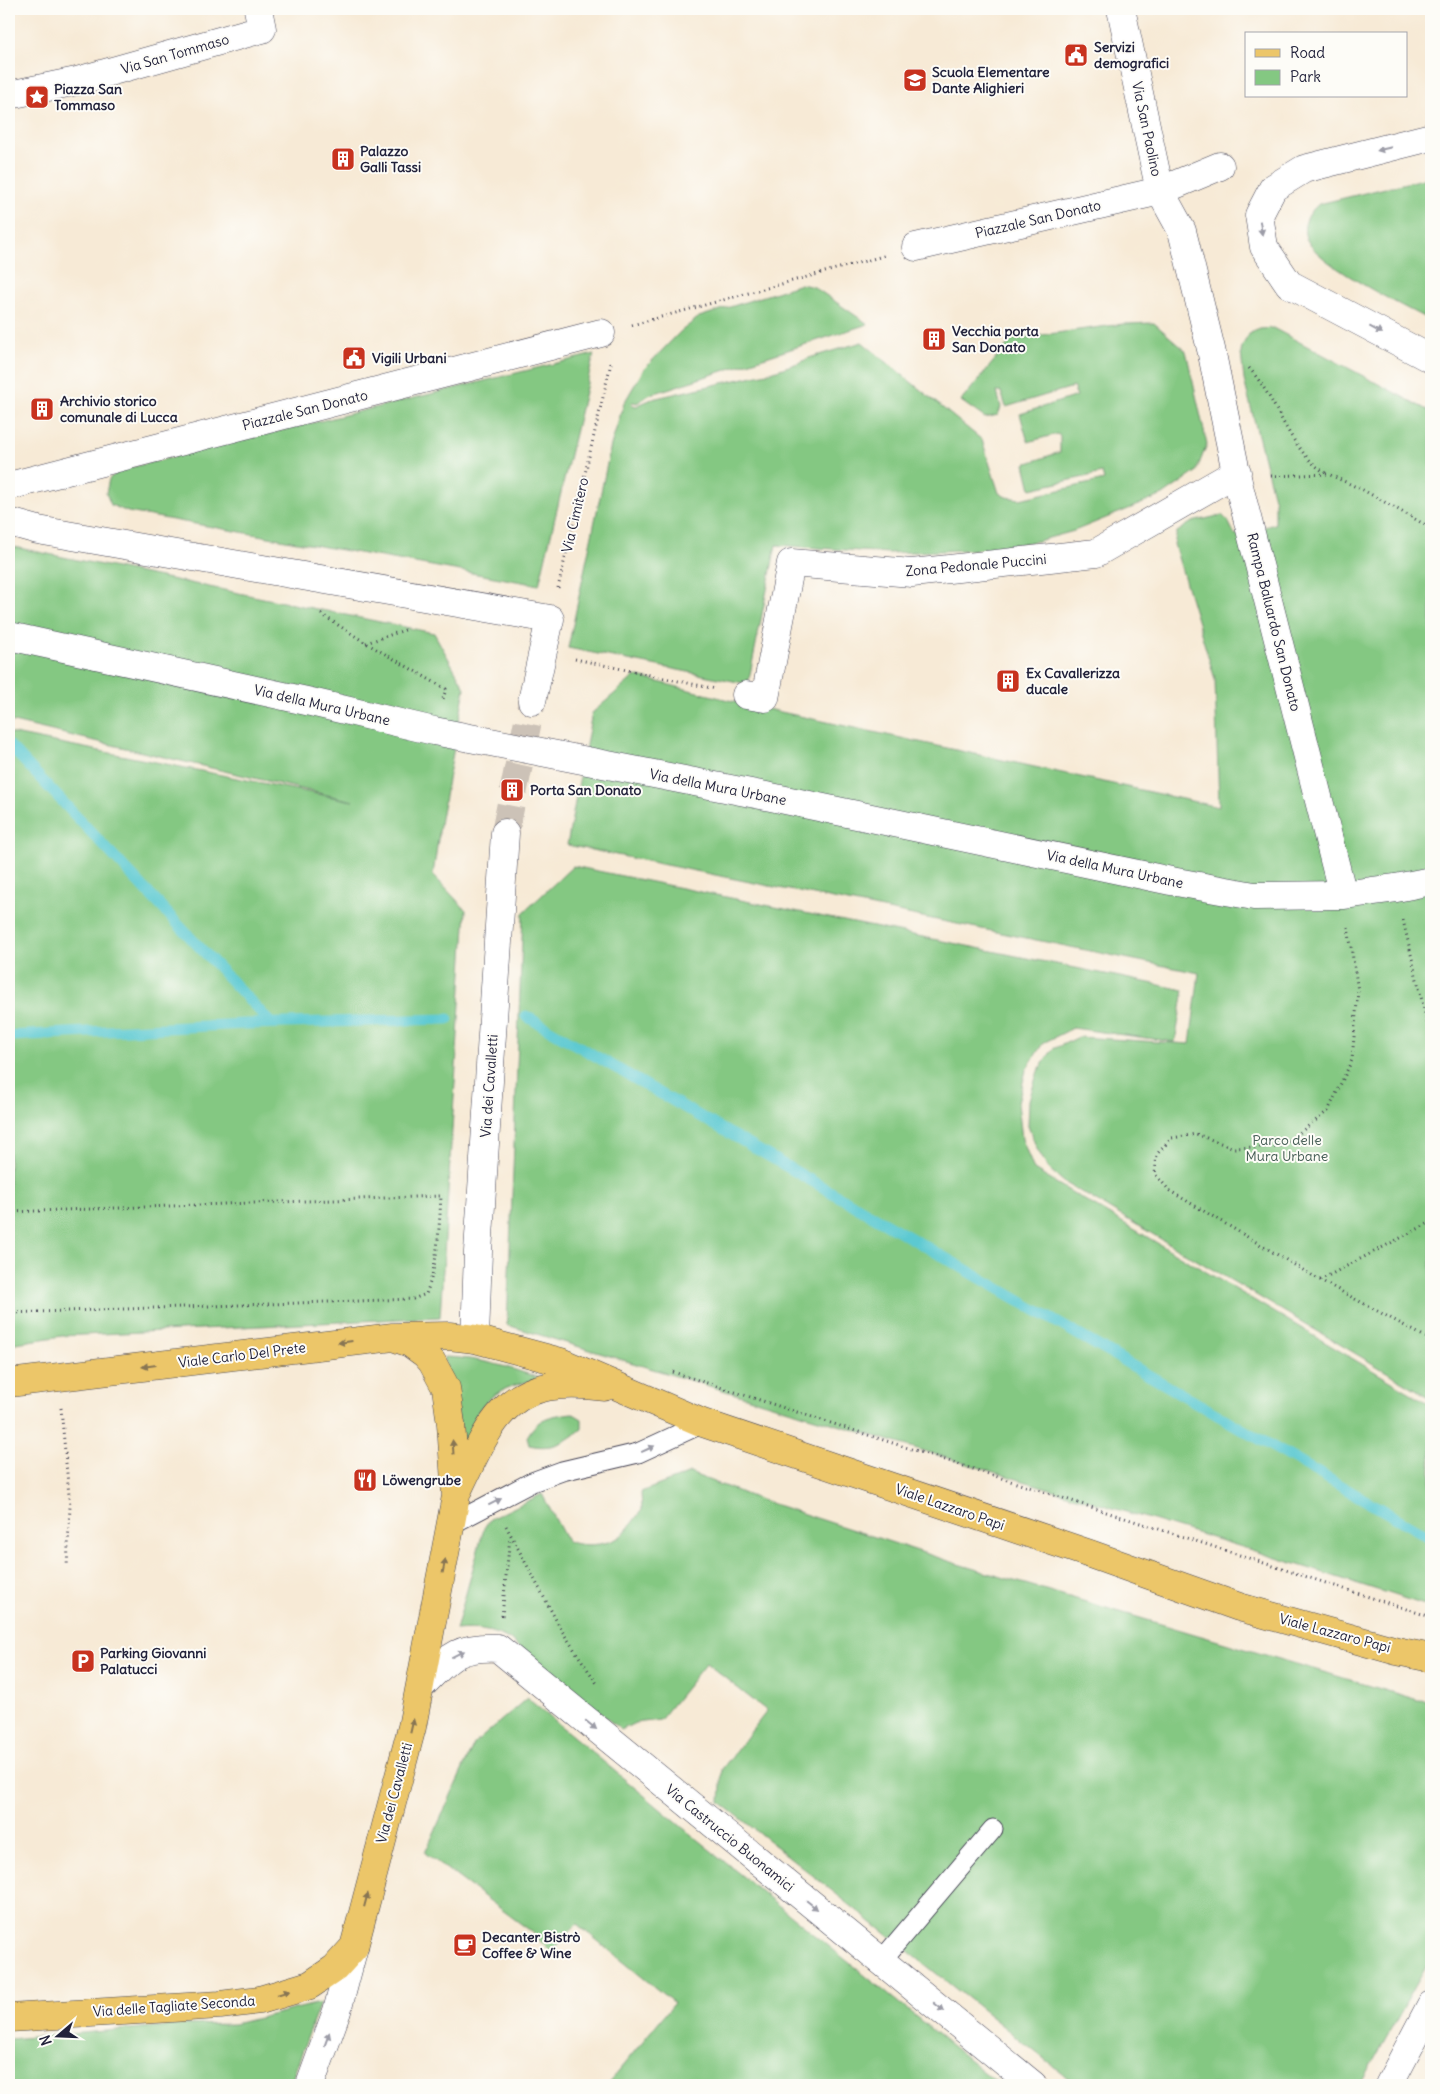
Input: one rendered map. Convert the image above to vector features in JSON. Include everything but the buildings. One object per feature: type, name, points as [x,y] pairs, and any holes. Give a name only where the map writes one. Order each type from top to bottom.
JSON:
[{"type":"main road","name":"Viale Carlo Del Prete","points":[[9,1383],[393,1337],[449,1336],[475,1339]]},
{"type":"main road","points":[[393,1337],[410,1343],[425,1354],[432,1362],[446,1388],[449,1404],[456,1496]]},
{"type":"main road","name":"Viale Lazzaro Papi","points":[[475,1339],[561,1362],[703,1423],[1090,1554],[1239,1607],[1397,1651],[1431,1658]]},
{"type":"main road","points":[[456,1496],[488,1430],[500,1412],[520,1396],[542,1388],[576,1384],[624,1390]]},
{"type":"main road","name":"Via dei Cavalletti","points":[[354,1947],[421,1686],[456,1496]]},
{"type":"main road","name":"Via delle Tagliate Seconda","points":[[9,2018],[220,2005],[260,2000],[310,1985],[335,1968],[354,1947]]},
{"type":"street","name":"Via San Tommaso","points":[[9,95],[77,81],[262,29],[258,9]]},
{"type":"street","name":"Via San Paolino","points":[[1120,9],[1160,191]]},
{"type":"street","points":[[1431,137],[1304,169],[1272,188],[1259,215],[1264,247],[1289,284],[1431,359]]},
{"type":"street","name":"Piazzale San Donato","points":[[916,247],[1160,191],[1220,166]]},
{"type":"street","points":[[1160,191],[1182,231],[1212,352]]},
{"type":"street","name":"Piazzale San Donato","points":[[9,486],[607,345]]},
{"type":"street","name":"Rampa Baluardo San Donato","points":[[1212,352],[1238,477],[1343,895]]},
{"type":"street","name":"Zona Pedonale Puccini","points":[[746,695],[765,698],[791,563],[912,573],[1096,553],[1238,477]]},
{"type":"street","points":[[9,522],[38,530],[550,618],[532,701]]},
{"type":"street","name":"Via della Mura Urbane","points":[[9,636],[434,731],[771,797],[1171,881],[1254,896],[1343,895],[1396,888],[1431,880]]},
{"type":"street","name":"Via dei Cavalletti","points":[[475,1339],[478,1252],[505,833]]},
{"type":"street","points":[[421,1686],[451,1656],[477,1647],[498,1648]]},
{"type":"street","name":"Via Castruccio Buonamici","points":[[498,1648],[1033,2085]]},
{"type":"street","name":"Via dei Cavalletti","points":[[310,2085],[337,2011],[354,1947]]},
{"type":"street","points":[[1389,2085],[1431,2005]]},
{"type":"lane","points":[[452,1524],[532,1482],[562,1471],[638,1453],[703,1423]]},
{"type":"lane","points":[[882,1961],[992,1828]]},
{"type":"path","points":[[629,326],[916,247]]},
{"type":"path","name":"Via Cimitero","points":[[550,618],[607,345]]},
{"type":"path","points":[[1212,352],[1242,360],[1259,379],[1296,444],[1313,465],[1431,528]]},
{"type":"path","points":[[1238,477],[1328,474]]},
{"type":"path","points":[[318,612],[366,643],[446,689],[434,731]]},
{"type":"path","points":[[543,652],[746,695]]},
{"type":"path","points":[[1396,888],[1431,1039]]},
{"type":"path","points":[[1343,895],[1358,991],[1352,1060],[1328,1111],[1282,1146],[1234,1148],[1196,1134],[1172,1138],[1157,1154],[1155,1174],[1170,1191],[1320,1280],[1431,1340]]},
{"type":"path","points":[[9,1212],[441,1196],[438,1253],[430,1285],[426,1294],[413,1299],[9,1313]]},
{"type":"path","points":[[1320,1280],[1431,1222]]},
{"type":"path","points":[[665,1369],[1431,1617]]},
{"type":"path","points":[[57,1377],[70,1506],[67,1567]]},
{"type":"path","points":[[503,1520],[510,1537],[562,1631],[600,1689]]},
{"type":"path","points":[[498,1648],[510,1537]]},
{"type":"green space","points":[[1431,177],[1431,321],[1363,285],[1328,262],[1307,240],[1305,225],[1309,215],[1319,204]]},
{"type":"green space","points":[[801,284],[814,287],[868,324],[649,395],[637,403],[633,402],[631,404],[636,406],[652,399],[771,372],[862,342],[982,440],[999,493],[1006,497],[1020,499],[1104,480],[1102,473],[1031,489],[1025,464],[1060,452],[1060,436],[1057,434],[1028,442],[1020,414],[1077,396],[1073,387],[1006,407],[1001,392],[997,392],[1001,407],[998,415],[985,418],[961,401],[1012,339],[1123,324],[1154,323],[1186,351],[1207,444],[1196,472],[1163,495],[1074,531],[1038,541],[989,549],[889,553],[776,545],[748,684],[568,648],[611,445],[624,403],[644,369],[680,332],[699,317]]},
{"type":"green space","name":"Parco delle Mura Urbane","points":[[1273,328],[1431,412],[1431,1398],[1064,1182],[1049,1169],[1037,1149],[1028,1126],[1029,1100],[1038,1071],[1053,1049],[1079,1037],[1190,1044],[1199,973],[567,845],[592,713],[635,676],[744,704],[1219,807],[1215,679],[1174,544],[1177,532],[1192,522],[1222,515],[1228,521],[1235,535],[1275,524],[1275,502],[1244,380],[1241,353],[1242,346],[1250,333],[1260,329]]},
{"type":"green space","points":[[594,354],[539,585],[128,512],[111,505],[106,493],[109,479],[120,470]]},
{"type":"green space","points":[[9,546],[434,633],[465,688],[441,818],[433,875],[466,910],[440,1317],[62,1336],[9,1344],[9,733],[353,801],[9,721]]},
{"type":"green space","points":[[573,866],[1184,990],[1175,1042],[1073,1028],[1043,1043],[1026,1070],[1018,1103],[1022,1139],[1034,1170],[1431,1405],[1431,1607],[1242,1547],[507,1325],[523,913]]},
{"type":"green space","points":[[444,1357],[470,1359],[494,1364],[542,1379],[522,1383],[495,1394],[475,1417],[464,1442]]},
{"type":"green space","points":[[572,1413],[582,1419],[582,1429],[563,1442],[551,1446],[529,1445],[527,1437],[540,1421]]},
{"type":"green space","points":[[690,1473],[758,1499],[961,1565],[1418,1700],[1431,1701],[1431,1958],[1360,2085],[1075,2085],[720,1802],[722,1769],[767,1711],[706,1663],[660,1720],[635,1723],[621,1730],[509,1639],[484,1630],[456,1630],[484,1528],[490,1519],[542,1494],[567,1541],[586,1545],[606,1543],[618,1538],[628,1529],[642,1510],[641,1492]]},
{"type":"green space","points":[[527,1698],[688,1832],[1000,2085],[607,2085],[674,2003],[577,1924],[551,1952],[528,1929],[425,1853],[474,1744]]},
{"type":"green space","points":[[320,2003],[290,2085],[9,2085],[9,2039],[178,2025],[234,2024]]},
{"type":"waterway","points":[[9,745],[271,1023]]},
{"type":"waterway","points":[[526,1016],[1431,1538]]},
{"type":"waterway","points":[[9,1036],[245,1024],[448,1019]]},
{"type":"tunnel","points":[[505,833],[532,701]]},
{"type":"place","name":"Servizi demografici","points":[[1076,55]]},
{"type":"place","name":"Scuola Elementare Dante Alighieri","points":[[915,80]]},
{"type":"place","name":"Piazza San Tommaso","points":[[37,97]]},
{"type":"place","name":"Palazzo Galli Tassi","points":[[343,159]]},
{"type":"place","name":"Vecchia porta San Donato","points":[[934,339]]},
{"type":"place","name":"Vigili Urbani","points":[[354,358]]},
{"type":"place","name":"Archivio storico comunale di Lucca","points":[[42,409]]},
{"type":"place","name":"Ex Cavallerizza ducale","points":[[1008,681]]},
{"type":"place","name":"Porta San Donato","points":[[512,790]]},
{"type":"place","name":"Löwengrube","points":[[365,1480]]},
{"type":"place","name":"Parking Giovanni Palatucci","points":[[83,1661]]},
{"type":"place","name":"Decanter Bistrò Coffee & Wine","points":[[465,1945]]}]
